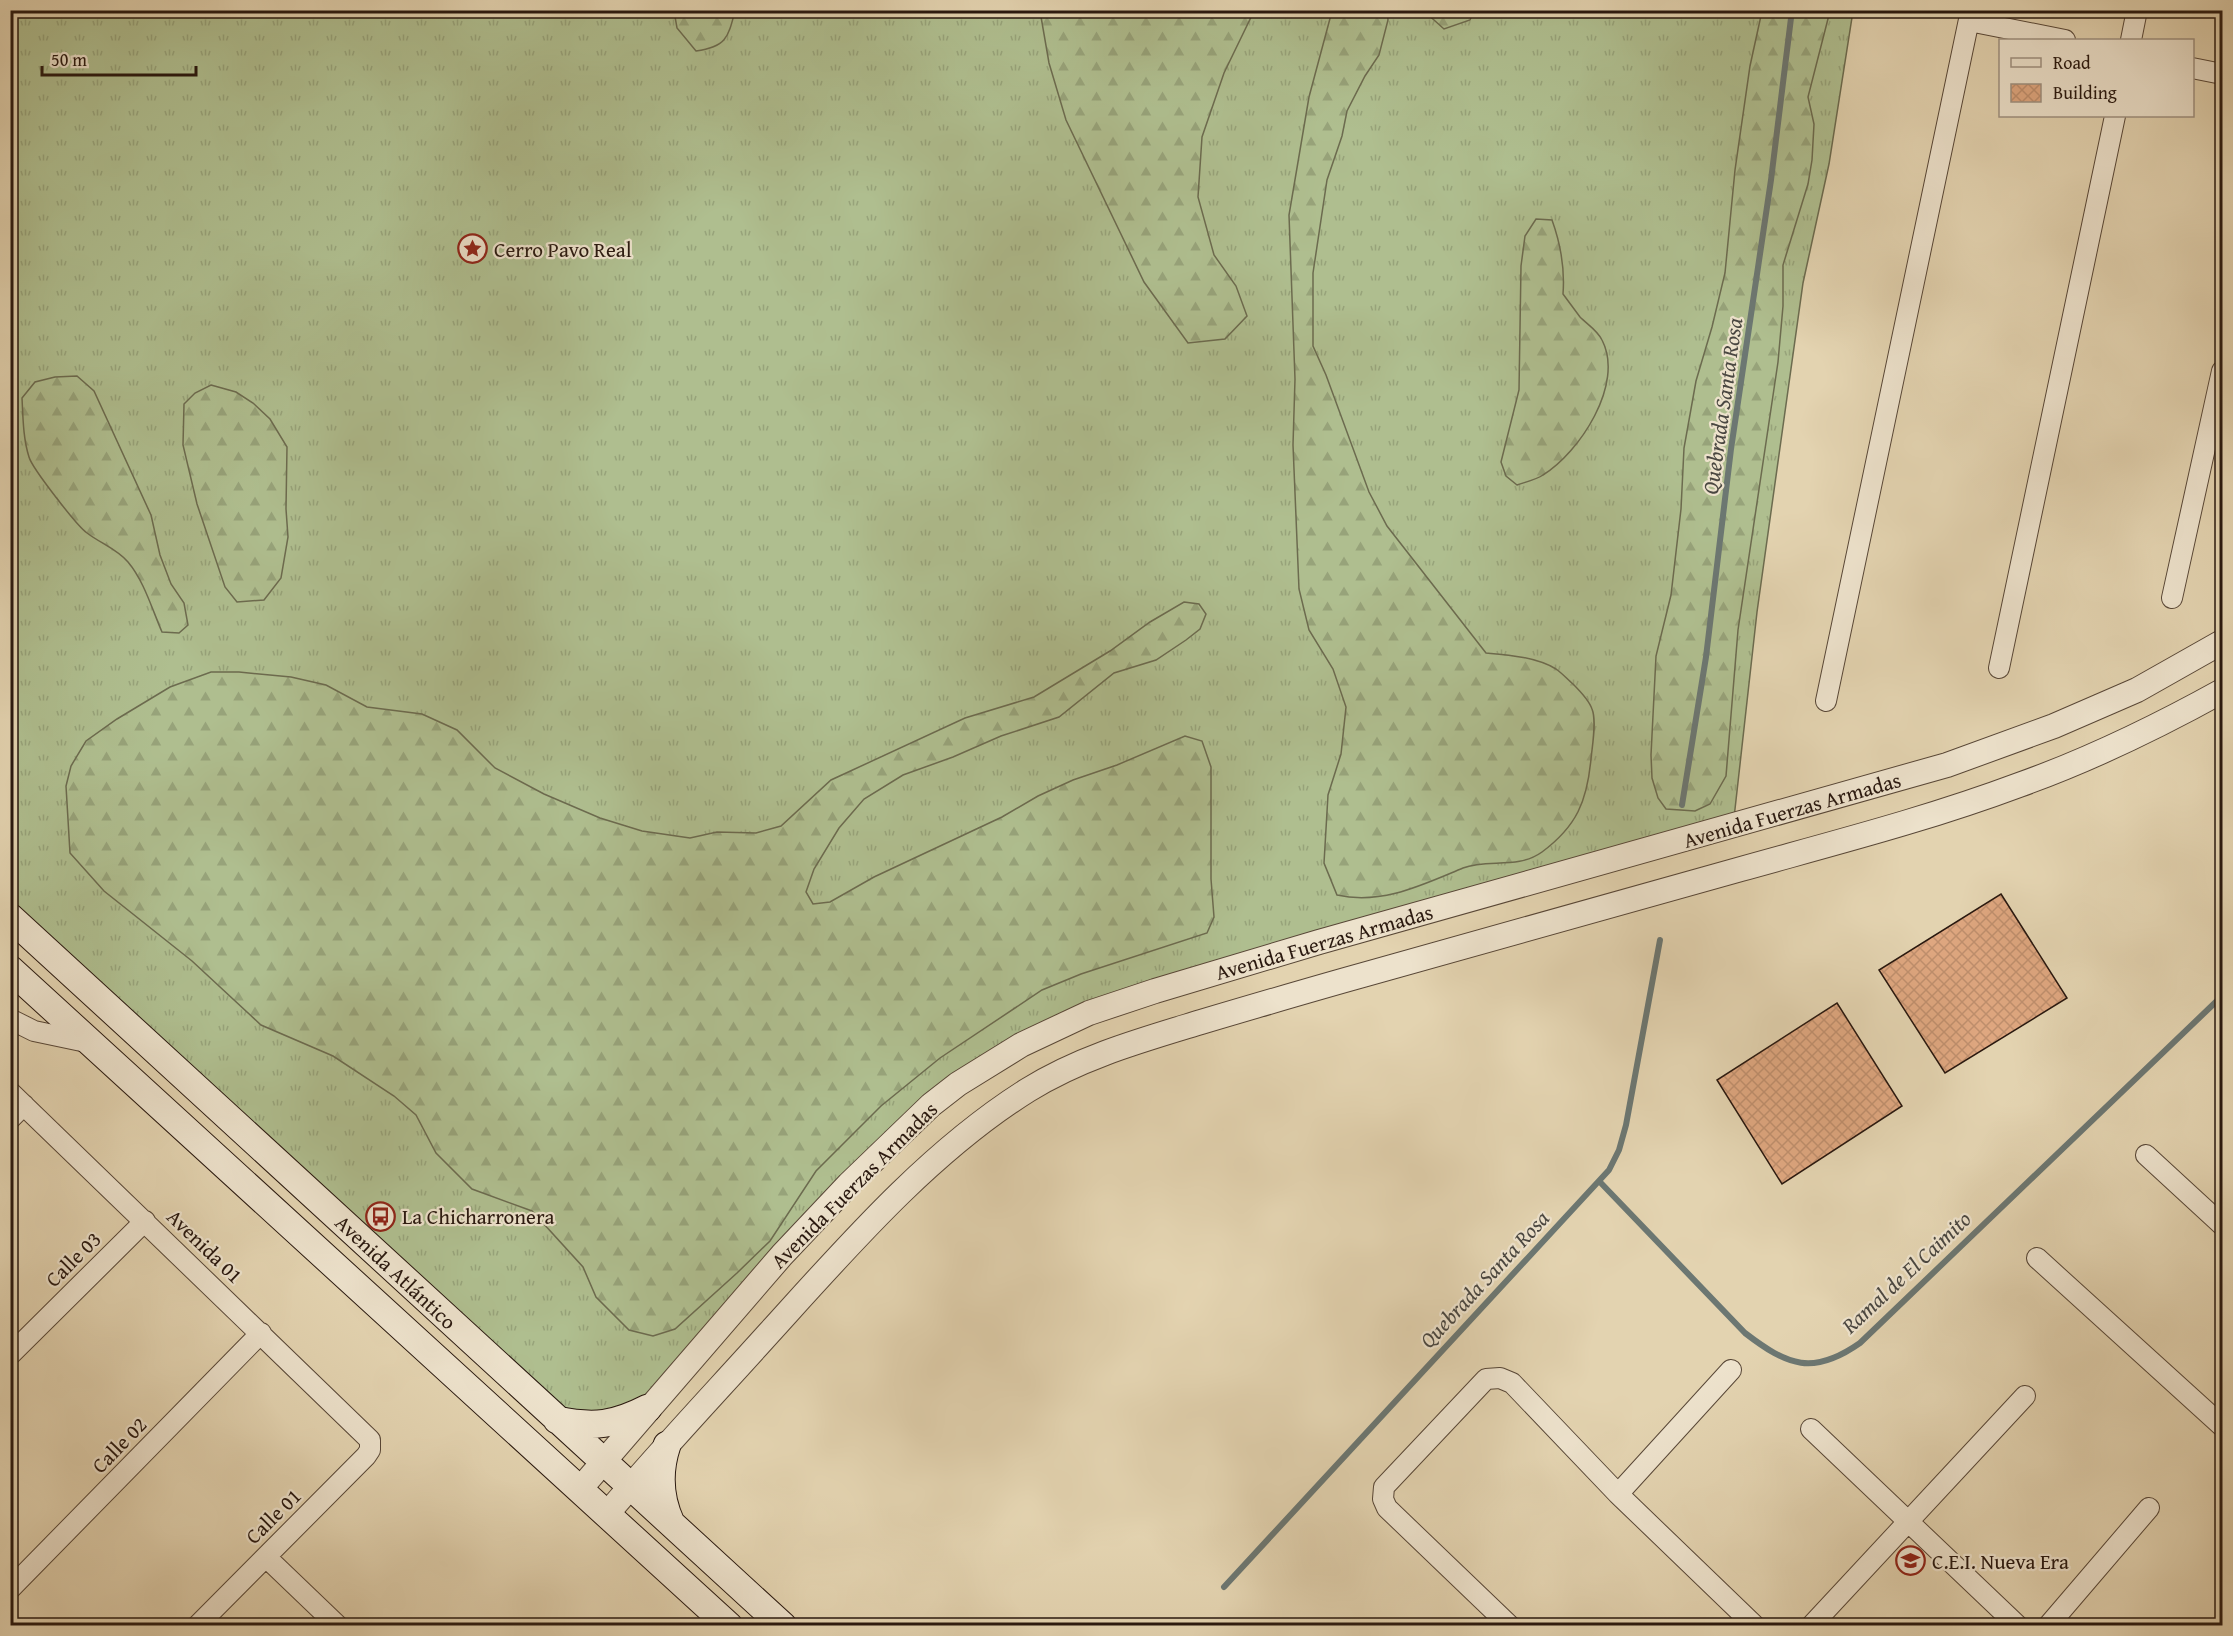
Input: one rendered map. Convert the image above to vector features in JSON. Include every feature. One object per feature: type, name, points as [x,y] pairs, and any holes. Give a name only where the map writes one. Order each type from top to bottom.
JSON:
[{"type":"main road","name":"Avenida Atlántico","points":[[10,917],[783,1626]]},
{"type":"main road","name":"Avenida Atlántico","points":[[10,969],[729,1626]]},
{"type":"main road","points":[[557,1420],[580,1425],[613,1424],[648,1408]]},
{"type":"main road","points":[[667,1445],[661,1462],[661,1495],[664,1509],[672,1524]]},
{"type":"street","points":[[2131,39],[2137,10]]},
{"type":"street","points":[[1826,702],[1970,16],[2061,39]]},
{"type":"street","points":[[2194,68],[2223,75]]},
{"type":"street","points":[[1999,668],[2115,117]]},
{"type":"street","points":[[2172,598],[2223,371]]},
{"type":"street","name":"Avenida Fuerzas Armadas","points":[[580,1489],[782,1255],[905,1128],[958,1084],[987,1065],[1057,1027],[1127,1000],[1319,942],[1947,765],[2054,726],[2128,694],[2223,642]]},
{"type":"street","name":"Avenida Fuerzas Armadas","points":[[607,1514],[827,1269],[939,1158],[1000,1108],[1062,1072],[1129,1044],[1195,1024],[1879,830],[1970,802],[2061,769],[2142,733],[2223,691]]},
{"type":"street","points":[[10,1019],[34,1031],[91,1043]]},
{"type":"street","name":"Avenida 01","points":[[15,1105],[145,1221],[366,1435]]},
{"type":"street","points":[[2146,1155],[2223,1225]]},
{"type":"street","name":"Calle 03","points":[[10,1355],[145,1221]]},
{"type":"street","points":[[2037,1258],[2223,1426]]},
{"type":"street","name":"Calle 02","points":[[10,1589],[261,1333]]},
{"type":"street","points":[[1618,1494],[1731,1370]]},
{"type":"street","points":[[1510,1626],[1387,1508],[1383,1498],[1384,1487],[1486,1379],[1500,1378],[1512,1383],[1618,1494],[1755,1626]]},
{"type":"street","points":[[1811,1626],[2025,1396]]},
{"type":"street","points":[[1812,1429],[2018,1626]]},
{"type":"street","name":"Calle 01","points":[[197,1626],[366,1456],[370,1445],[366,1435]]},
{"type":"street","points":[[2048,1626],[2149,1508]]},
{"type":"street","points":[[266,1557],[338,1626]]},
{"type":"green space","points":[[674,10],[735,11],[724,40],[714,47],[696,51],[677,28]]},
{"type":"green space","points":[[10,11],[1853,11],[1829,164],[1803,283],[1757,612],[1733,827],[1155,991],[958,1084],[648,1408],[580,1425],[11,917]]},
{"type":"green space","points":[[1040,11],[1254,11],[1224,73],[1202,137],[1198,197],[1214,255],[1236,286],[1247,316],[1225,339],[1188,343],[1144,282],[1066,120],[1049,63]]},
{"type":"green space","points":[[1332,11],[1387,11],[1388,20],[1379,55],[1347,111],[1342,136],[1327,180],[1313,273],[1313,346],[1369,492],[1387,526],[1486,653],[1531,659],[1556,669],[1587,699],[1594,720],[1589,774],[1583,800],[1572,822],[1542,852],[1523,861],[1473,865],[1402,892],[1370,897],[1337,895],[1324,863],[1328,795],[1341,754],[1346,707],[1333,669],[1309,630],[1299,589],[1293,445],[1295,379],[1289,215],[1309,97]]},
{"type":"green space","points":[[1424,11],[1474,11],[1470,20],[1444,29]]},
{"type":"green space","points":[[1762,11],[1830,11],[1808,97],[1814,124],[1808,184],[1783,265],[1783,306],[1778,362],[1738,630],[1726,776],[1710,804],[1695,811],[1666,809],[1658,798],[1652,778],[1656,656],[1671,595],[1681,509],[1684,448],[1696,381],[1725,273],[1735,170],[1750,66]]},
{"type":"green space","points":[[1536,219],[1552,220],[1562,257],[1563,294],[1580,317],[1602,340],[1608,358],[1608,377],[1595,416],[1571,451],[1543,475],[1517,485],[1506,476],[1501,462],[1519,390],[1521,266],[1525,236]]},
{"type":"green space","points":[[77,376],[94,391],[151,515],[160,555],[171,584],[184,603],[188,625],[179,633],[162,632],[143,586],[128,562],[119,553],[92,537],[82,528],[46,484],[29,457],[24,435],[22,398],[35,382],[55,377]]},
{"type":"green space","points":[[211,385],[236,392],[253,403],[270,419],[287,447],[288,537],[281,578],[264,600],[237,602],[225,587],[197,504],[183,445],[184,404],[195,393]]},
{"type":"green space","points":[[1184,602],[1199,604],[1206,614],[1200,629],[1156,660],[1114,673],[1059,717],[1001,736],[903,775],[864,799],[839,828],[814,869],[806,892],[813,904],[830,902],[874,877],[1002,817],[1038,796],[1185,736],[1202,741],[1211,767],[1211,879],[1214,917],[1207,933],[1081,974],[1042,990],[940,1058],[881,1106],[816,1171],[770,1241],[737,1273],[675,1329],[653,1336],[629,1330],[596,1297],[583,1267],[532,1211],[472,1189],[436,1153],[416,1115],[394,1096],[333,1056],[261,1025],[192,961],[104,891],[70,853],[66,786],[71,766],[86,741],[170,687],[211,672],[291,677],[326,685],[367,707],[422,714],[457,730],[495,768],[544,794],[600,818],[642,831],[690,838],[717,832],[756,833],[781,826],[831,780],[965,718],[1034,697],[1110,651],[1150,622]]},
{"type":"building","points":[[2001,894],[2067,998],[1945,1073],[1879,970]]},
{"type":"building","points":[[1837,1003],[1902,1106],[1782,1184],[1717,1080]]},
{"type":"waterway","name":"Quebrada Santa Rosa","points":[[1682,805],[1706,657],[1731,449],[1771,180],[1792,10]]},
{"type":"waterway","name":"Quebrada Santa Rosa","points":[[1224,1587],[1609,1170],[1619,1150],[1626,1125],[1660,940]]},
{"type":"waterway","name":"Ramal de El Caimito","points":[[1599,1181],[1745,1333],[1774,1353],[1788,1359],[1801,1363],[1828,1360],[1860,1343],[2222,996]]},
{"type":"place","name":"Cerro Pavo Real","points":[[473,249]]},
{"type":"place","name":"La Chicharronera","points":[[381,1216]]},
{"type":"place","name":"C.E.I. Nueva Era","points":[[1911,1561]]}]
